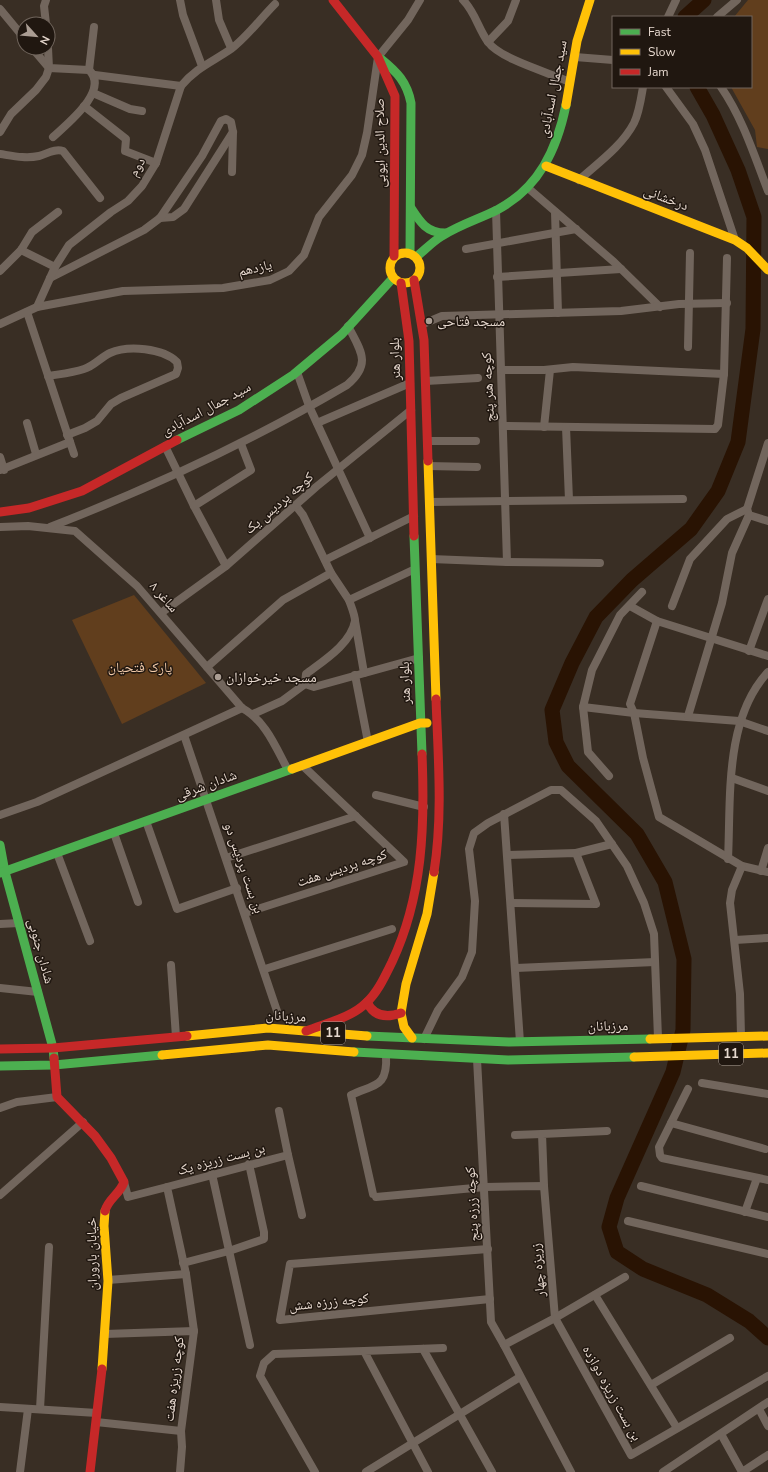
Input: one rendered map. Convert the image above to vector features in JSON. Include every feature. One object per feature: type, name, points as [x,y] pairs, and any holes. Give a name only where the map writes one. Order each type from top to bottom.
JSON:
[{"type":"main road","name":"صلاح الدین ایوبی","points":[[333,0],[378,57],[392,88],[396,104],[394,256]]},
{"type":"main road","name":"سید جمال اسدآبادی","points":[[413,255],[445,233],[496,210],[515,199],[528,188],[546,166],[557,146],[563,124],[574,57],[590,0]]},
{"type":"main road","points":[[378,57],[403,77],[410,93],[410,207],[413,255],[420,269],[414,280],[423,324],[426,381],[439,794],[438,848],[427,914],[406,984],[401,1013],[404,1027],[412,1038]]},
{"type":"main road","name":"درخشانی","points":[[546,166],[735,240],[747,248],[768,270]]},
{"type":"main road","points":[[410,207],[424,228],[436,234],[445,233]]},
{"type":"main road","points":[[413,255],[404,252],[394,256],[389,267],[393,278],[401,283],[414,280]]},
{"type":"main road","name":"سید جمال اسدآبادی","points":[[0,512],[29,508],[82,491],[165,446],[240,410],[297,372],[348,326],[393,278]]},
{"type":"main road","name":"بلوار هنر","points":[[306,1031],[361,1008],[373,997],[403,942],[423,846],[424,807],[415,569],[409,341],[401,283]]},
{"type":"main road","points":[[420,723],[436,723]]},
{"type":"main road","name":"شادان شرقی","points":[[2,873],[420,723]]},
{"type":"main road","name":"شادان جنوبی","points":[[0,845],[2,873],[19,923],[38,992],[53,1048],[54,1065]]},
{"type":"main road","points":[[367,1002],[369,1009],[382,1016],[395,1016],[401,1013]]},
{"type":"main road","name":"مرزبانان","points":[[0,1048],[53,1048],[268,1028],[424,1039],[520,1042],[662,1038]]},
{"type":"main road","points":[[304,1048],[306,1031]]},
{"type":"main road","name":"11","points":[[662,1038],[768,1036]]},
{"type":"main road","name":"11","points":[[0,1066],[54,1065],[268,1045],[386,1055],[508,1060],[768,1053]]},
{"type":"main road","points":[[54,1065],[57,1097],[83,1122],[119,1170],[124,1182]]},
{"type":"main road","name":"خیابان باروران","points":[[90,1472],[105,1334],[108,1280],[104,1222],[106,1207],[113,1197],[121,1191],[124,1182]]},
{"type":"street","points":[[45,16],[44,6],[46,0]]},
{"type":"street","points":[[180,0],[183,15],[202,66]]},
{"type":"street","points":[[216,0],[219,20],[232,48]]},
{"type":"street","points":[[378,57],[408,20],[420,0]]},
{"type":"street","points":[[463,0],[473,12],[488,42],[500,53],[570,82]]},
{"type":"street","points":[[488,42],[508,21],[516,0]]},
{"type":"street","points":[[668,16],[676,0]]},
{"type":"street","points":[[718,16],[737,0]]},
{"type":"street","name":"دوم","points":[[37,307],[55,267],[69,246],[133,196],[142,186],[156,163],[181,86],[202,66],[232,48],[275,4]]},
{"type":"street","points":[[0,9],[16,28]]},
{"type":"street","points":[[53,137],[84,106],[93,93],[96,82],[92,72],[94,27]]},
{"type":"street","points":[[39,56],[49,68],[92,72],[181,86]]},
{"type":"street","points":[[0,132],[11,114],[36,90],[46,77],[49,68],[48,56]]},
{"type":"street","name":"یازدهم","points":[[37,307],[123,291],[223,288],[270,280],[289,271],[304,255],[319,217],[352,175],[362,155],[367,133],[378,57]]},
{"type":"street","points":[[574,57],[612,60]]},
{"type":"street","points":[[579,180],[617,145],[634,124],[638,113],[643,88]]},
{"type":"street","points":[[667,88],[693,124],[705,150],[735,240]]},
{"type":"street","points":[[722,88],[731,102],[750,142],[767,188]]},
{"type":"street","points":[[93,93],[130,109],[142,111]]},
{"type":"street","points":[[84,106],[126,139],[124,151],[156,163]]},
{"type":"street","points":[[50,278],[144,230],[160,218],[202,156],[220,121],[226,119],[229,120],[233,132],[232,172]]},
{"type":"street","points":[[160,218],[174,217],[184,208],[233,132]]},
{"type":"street","points":[[0,154],[25,157],[39,156],[60,150],[74,163],[100,198]]},
{"type":"street","points":[[528,188],[621,269],[660,307]]},
{"type":"street","name":"کوچه هنر پنج","points":[[496,210],[498,314],[506,501],[507,562]]},
{"type":"street","points":[[0,271],[21,250],[32,232],[58,212]]},
{"type":"street","points":[[555,212],[558,313]]},
{"type":"street","points":[[466,249],[576,229]]},
{"type":"street","points":[[21,250],[55,267]]},
{"type":"street","points":[[688,347],[690,254]]},
{"type":"street","points":[[503,426],[715,429],[718,425],[724,374],[727,258]]},
{"type":"street","points":[[497,277],[621,269]]},
{"type":"street","points":[[423,324],[442,316],[621,311],[689,304],[727,303]]},
{"type":"street","points":[[0,324],[37,307]]},
{"type":"street","points":[[27,312],[74,454]]},
{"type":"street","points":[[49,528],[178,475],[241,444],[347,385],[361,370],[363,361],[362,354],[348,326]]},
{"type":"street","points":[[0,457],[2,470],[68,438],[97,421],[111,404],[120,398],[176,374],[178,368],[177,362],[163,352],[149,349],[124,350],[111,352],[86,369],[72,373],[48,376]]},
{"type":"street","points":[[501,370],[550,370],[573,366],[724,374]]},
{"type":"street","points":[[544,427],[550,370]]},
{"type":"street","points":[[297,372],[309,406],[370,538]]},
{"type":"street","points":[[426,381],[478,378]]},
{"type":"street","points":[[317,423],[410,383]]},
{"type":"street","name":"کوچه پردیس یک","points":[[161,613],[226,566],[316,487],[411,410]]},
{"type":"street","points":[[27,423],[36,454]]},
{"type":"street","points":[[566,427],[569,500]]},
{"type":"street","points":[[427,441],[476,441]]},
{"type":"street","points":[[688,716],[722,602],[732,553],[748,512],[768,443]]},
{"type":"street","points":[[194,506],[251,470],[241,444]]},
{"type":"street","points":[[165,446],[178,475],[226,566]]},
{"type":"street","points":[[428,466],[477,467]]},
{"type":"street","points":[[429,502],[684,499]]},
{"type":"street","points":[[296,506],[303,515],[331,573],[349,600],[355,620],[364,672]]},
{"type":"street","points":[[672,606],[690,559],[726,519],[748,512],[768,521]]},
{"type":"street","points":[[325,560],[414,516]]},
{"type":"street","name":"ساغر ٨","points":[[0,527],[49,528],[75,531],[137,586],[242,708],[253,714],[263,725],[288,770]]},
{"type":"street","points":[[431,559],[507,562],[600,563]]},
{"type":"street","points":[[349,600],[415,569]]},
{"type":"street","points":[[207,667],[284,600],[331,573]]},
{"type":"street","points":[[608,776],[588,752],[583,707],[592,670],[620,615],[642,592]]},
{"type":"street","points":[[749,651],[768,599]]},
{"type":"street","points":[[630,606],[657,621],[768,656]]},
{"type":"street","points":[[253,714],[282,701],[305,684],[306,674],[336,650],[351,633],[355,620]]},
{"type":"street","points":[[657,621],[630,704],[634,713],[643,758],[659,817],[742,866],[765,871],[768,848]]},
{"type":"street","points":[[305,684],[314,688],[364,672],[418,658]]},
{"type":"street","points":[[728,859],[732,778],[740,721],[749,698],[768,672]]},
{"type":"street","points":[[355,675],[368,742]]},
{"type":"street","points":[[583,707],[634,713],[740,721],[768,731]]},
{"type":"street","points":[[0,815],[37,802],[242,708]]},
{"type":"street","name":"بن بست پردیس دو","points":[[184,735],[265,969],[278,1011]]},
{"type":"street","name":"کوچه پردیس هفت","points":[[245,913],[404,862],[302,766]]},
{"type":"street","points":[[732,778],[768,791]]},
{"type":"street","points":[[424,1039],[438,1010],[462,977],[472,952],[475,901],[469,849],[474,833],[488,822],[551,790],[561,790],[596,821],[627,866],[644,903],[654,934],[662,1038]]},
{"type":"street","points":[[376,795],[424,807]]},
{"type":"street","points":[[504,814],[520,1042]]},
{"type":"street","points":[[226,858],[356,816]]},
{"type":"street","points":[[146,821],[177,908],[237,888]]},
{"type":"street","points":[[114,833],[138,902]]},
{"type":"street","points":[[508,855],[576,853],[612,844]]},
{"type":"street","points":[[57,853],[90,941]]},
{"type":"street","points":[[511,903],[596,904],[576,853]]},
{"type":"street","points":[[741,1036],[740,994],[735,940],[730,914],[730,903],[732,890],[742,866]]},
{"type":"street","points":[[0,924],[19,923]]},
{"type":"street","points":[[265,969],[392,929]]},
{"type":"street","points":[[735,940],[768,938]]},
{"type":"street","points":[[516,968],[655,962]]},
{"type":"street","points":[[172,965],[176,1036]]},
{"type":"street","points":[[0,988],[38,992]]},
{"type":"street","points":[[386,1055],[387,1065],[381,1082],[351,1095],[375,1195],[485,1187],[544,1186]]},
{"type":"street","name":"کوچه زرزه پنج","points":[[477,1059],[491,1322],[504,1345]]},
{"type":"street","points":[[702,1083],[768,1094]]},
{"type":"street","points":[[688,1089],[660,1147],[660,1155],[662,1158],[768,1180]]},
{"type":"street","points":[[0,1108],[17,1102],[57,1097]]},
{"type":"street","points":[[279,1111],[302,1214]]},
{"type":"street","points":[[0,1195],[83,1122]]},
{"type":"street","points":[[671,1123],[765,1149]]},
{"type":"street","points":[[515,1135],[607,1131]]},
{"type":"street","name":"زریزه چهار","points":[[542,1134],[544,1186],[555,1318]]},
{"type":"street","name":"بن بست زریزه یک","points":[[194,1331],[186,1274],[167,1187],[249,1164],[288,1155]]},
{"type":"street","points":[[183,1263],[229,1251],[264,1239],[264,1232],[249,1164]]},
{"type":"street","points":[[212,1174],[250,1345]]},
{"type":"street","points":[[745,1212],[757,1178]]},
{"type":"street","points":[[124,1182],[128,1197],[167,1187]]},
{"type":"street","points":[[641,1186],[768,1217]]},
{"type":"street","points":[[628,1221],[768,1254]]},
{"type":"street","points":[[40,1410],[49,1247]]},
{"type":"street","name":"کوچه زرزه شش","points":[[488,1249],[290,1264],[280,1320],[490,1299]]},
{"type":"street","points":[[108,1280],[186,1274]]},
{"type":"street","points":[[571,1472],[504,1345],[555,1318],[626,1277]]},
{"type":"street","points":[[595,1295],[677,1428]]},
{"type":"street","name":"بن بست زریزه دوازده","points":[[555,1318],[631,1455],[768,1376]]},
{"type":"street","name":"کوچه زریزه هفت","points":[[105,1334],[194,1331],[181,1432],[182,1448],[180,1472]]},
{"type":"street","points":[[651,1385],[730,1338]]},
{"type":"street","points":[[315,1472],[260,1376],[264,1363],[274,1354],[443,1348]]},
{"type":"street","points":[[424,1349],[492,1472]]},
{"type":"street","points":[[364,1352],[428,1472]]},
{"type":"street","points":[[365,1472],[520,1377]]},
{"type":"street","points":[[663,1472],[768,1402]]},
{"type":"street","points":[[0,1407],[97,1417],[181,1432]]},
{"type":"street","points":[[20,1472],[28,1409]]},
{"type":"street","points":[[759,1409],[768,1426]]},
{"type":"street","points":[[721,1434],[742,1472],[768,1456]]},
{"type":"green space","points":[[748,0],[768,0],[768,149],[757,147],[755,130],[732,88],[752,88],[752,16],[735,16]]},
{"type":"green space","name":"پارک فتحیان","points":[[134,595],[206,683],[122,724],[72,620]]},
{"type":"waterway","points":[[686,16],[704,0]]},
{"type":"waterway","points":[[698,88],[713,115],[738,170],[754,217],[753,329],[738,442],[718,491],[691,529],[632,580],[596,617],[572,663],[552,710],[556,742],[568,766],[637,834],[665,882],[684,959],[683,1030],[673,1072],[617,1198],[609,1227],[617,1252],[643,1269],[707,1295],[749,1321],[768,1338]]},
{"type":"traffic: fast","points":[[381,59],[392,68],[404,83],[411,103],[410,253]]},
{"type":"traffic: fast","points":[[416,257],[442,236],[497,210],[512,201],[535,179],[551,152],[566,105]]},
{"type":"traffic: fast","points":[[411,208],[421,222],[429,229],[445,233]]},
{"type":"traffic: fast","points":[[177,440],[239,410],[293,375],[342,334],[393,278]]},
{"type":"traffic: fast","points":[[414,536],[422,754]]},
{"type":"traffic: fast","points":[[0,873],[292,769]]},
{"type":"traffic: fast","points":[[0,845],[5,872],[53,1048],[54,1058]]},
{"type":"traffic: fast","points":[[367,1036],[509,1042],[650,1039]]},
{"type":"traffic: fast","points":[[354,1052],[508,1060],[634,1057]]},
{"type":"traffic: fast","points":[[0,1066],[54,1065],[162,1055]]},
{"type":"traffic: slow","points":[[566,105],[577,41],[590,0]]},
{"type":"traffic: slow","points":[[546,166],[735,240],[747,248],[768,270]]},
{"type":"traffic: slow","points":[[405,253],[416,257],[420,268],[416,279],[405,283],[394,279],[390,268],[394,257],[405,253]]},
{"type":"traffic: slow","points":[[428,461],[436,699]]},
{"type":"traffic: slow","points":[[292,769],[420,723],[427,723]]},
{"type":"traffic: slow","points":[[412,1038],[404,1027],[401,1013],[406,984],[427,914],[434,872]]},
{"type":"traffic: slow","points":[[187,1036],[268,1028],[367,1036]]},
{"type":"traffic: slow","points":[[650,1039],[768,1036]]},
{"type":"traffic: slow","points":[[162,1055],[268,1045],[354,1052]]},
{"type":"traffic: slow","points":[[634,1057],[768,1053]]},
{"type":"traffic: slow","points":[[102,1369],[108,1281],[104,1226],[105,1211]]},
{"type":"traffic: jam","points":[[333,0],[378,57],[395,96],[394,256]]},
{"type":"traffic: jam","points":[[414,280],[424,340],[428,461]]},
{"type":"traffic: jam","points":[[401,283],[409,341],[414,536]]},
{"type":"traffic: jam","points":[[0,512],[29,508],[82,491],[177,440]]},
{"type":"traffic: jam","points":[[434,872],[437,851],[439,807],[436,699]]},
{"type":"traffic: jam","points":[[306,1031],[338,1020],[360,1008],[378,989],[392,962],[410,912],[420,860],[423,808],[422,754]]},
{"type":"traffic: jam","points":[[367,1002],[373,1011],[381,1015],[391,1016],[401,1013]]},
{"type":"traffic: jam","points":[[0,1049],[53,1048],[187,1036]]},
{"type":"traffic: jam","points":[[54,1058],[57,1097],[95,1136],[111,1158],[124,1182],[105,1211]]},
{"type":"traffic: jam","points":[[90,1472],[102,1369]]},
{"type":"place","name":"مسجد فتاحی","points":[[429,321]]},
{"type":"place","name":"مسجد خیرخوازان","points":[[218,677]]}]
